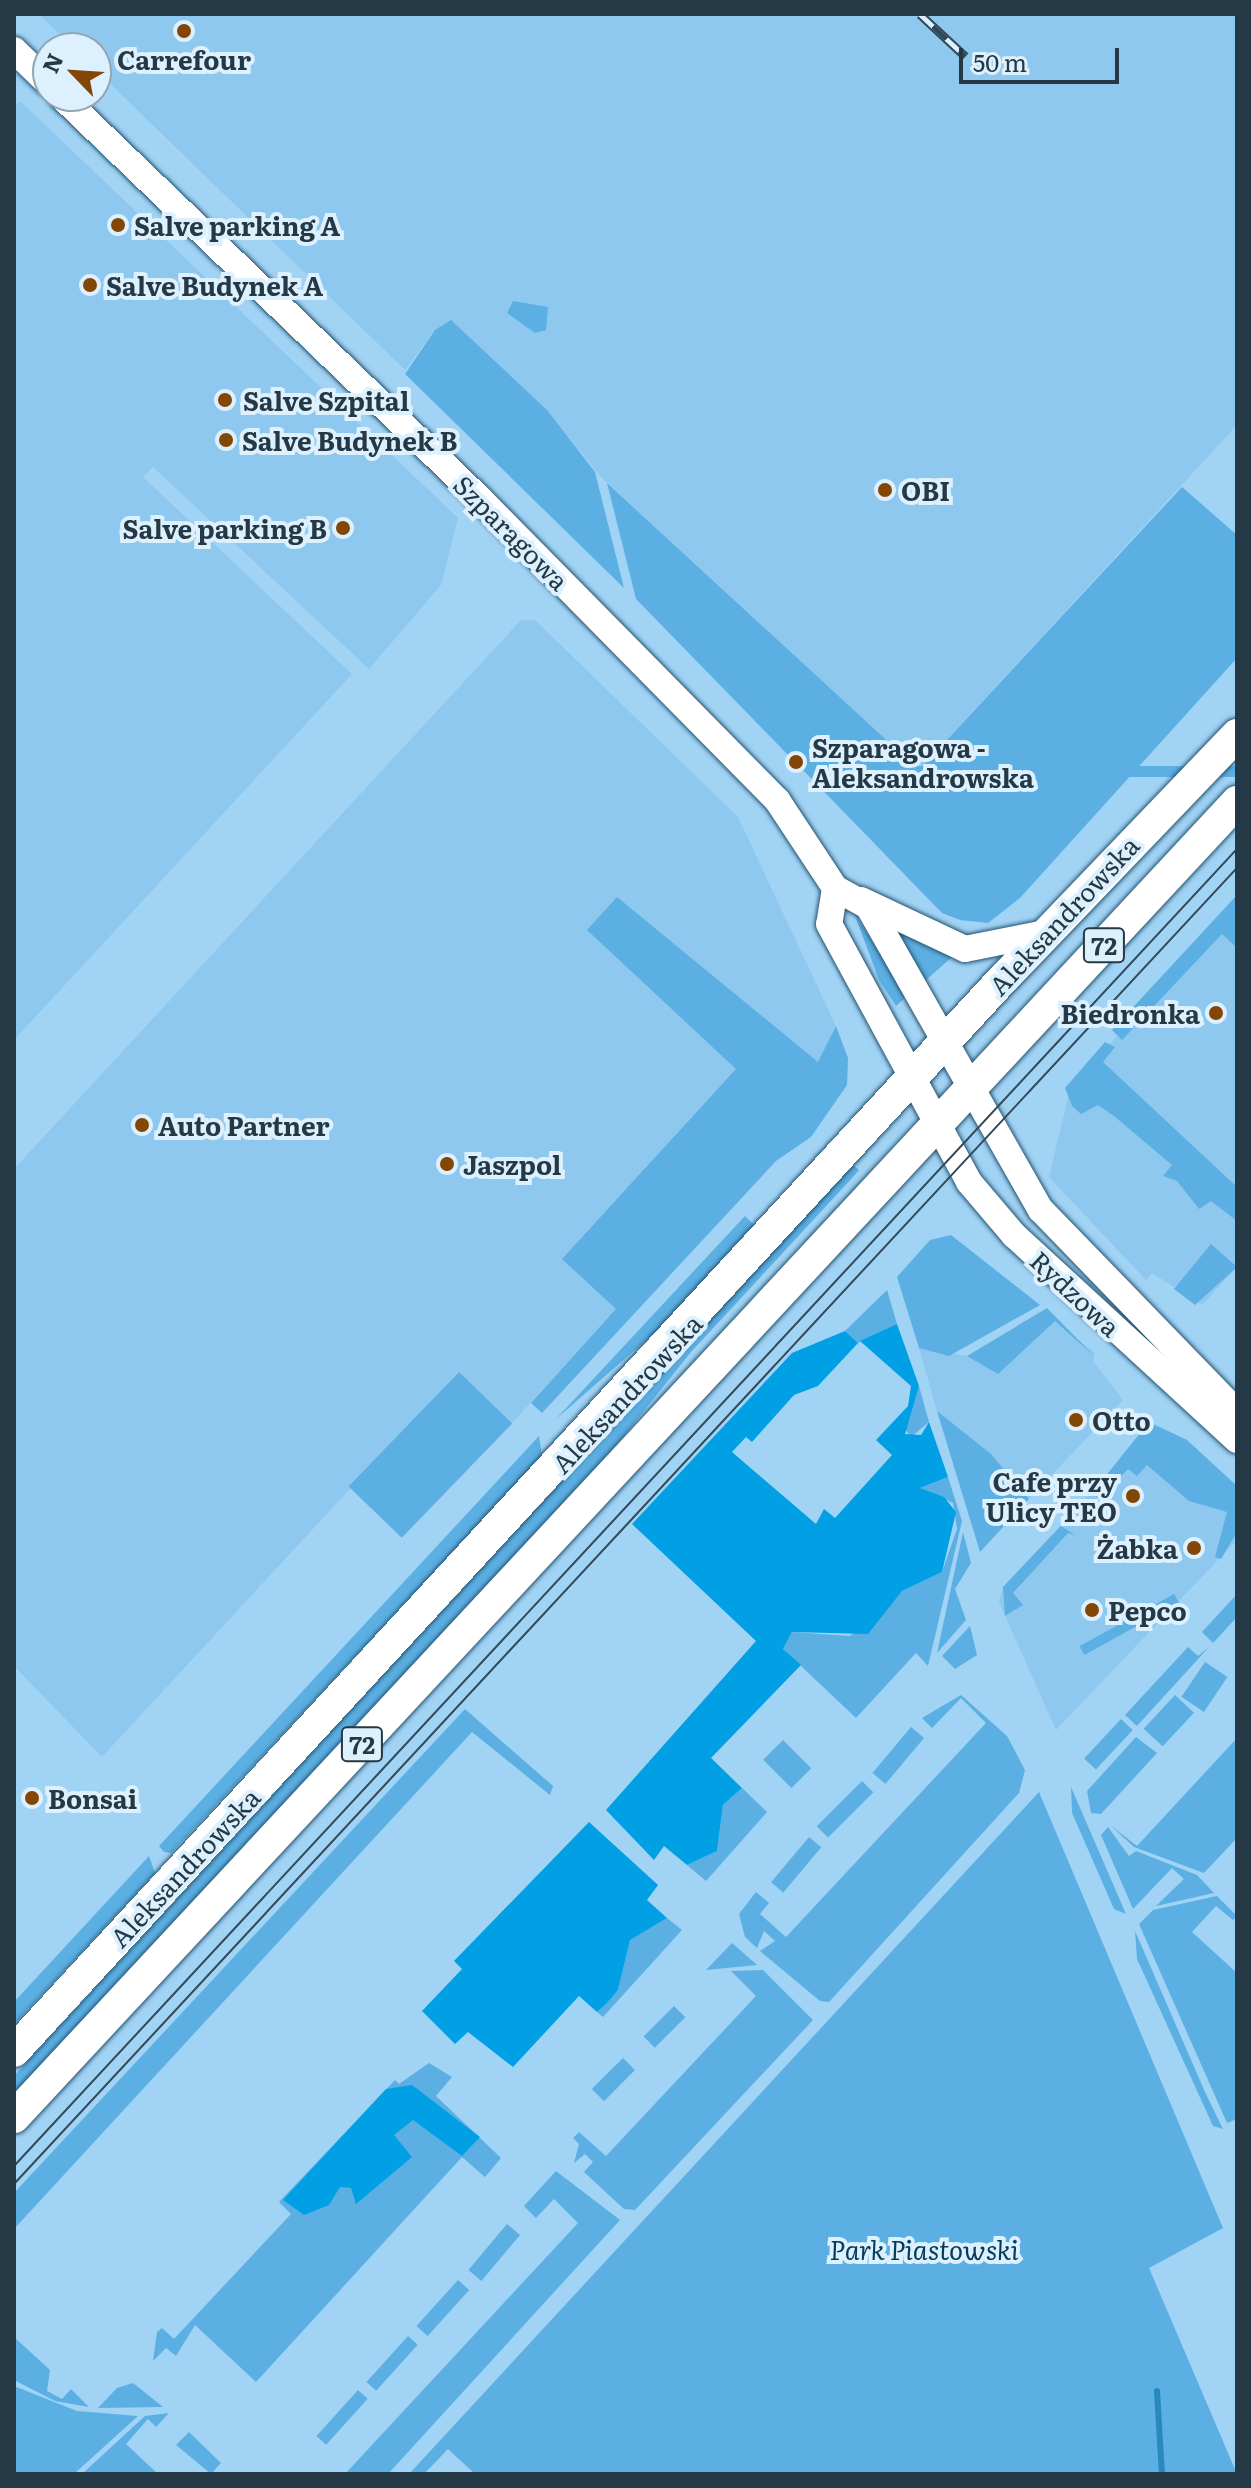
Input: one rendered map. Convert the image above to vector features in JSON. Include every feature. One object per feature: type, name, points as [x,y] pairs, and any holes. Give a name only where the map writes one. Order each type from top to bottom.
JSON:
[{"type":"main road","name":"Aleksandrowska","points":[[14,2051],[908,1080],[1237,735]]},
{"type":"main road","name":"Aleksandrowska","points":[[14,2117],[1237,802]]},
{"type":"street","points":[[14,50],[32,67]]},
{"type":"street","name":"Szparagowa","points":[[77,112],[759,781],[835,888],[965,949],[1045,933]]},
{"type":"street","points":[[835,888],[829,924],[908,1080]]},
{"type":"street","points":[[861,900],[947,1039]]},
{"type":"street","name":"Rydzowa","points":[[947,1039],[972,1088],[1058,1233],[1237,1412]]},
{"type":"street","name":"Rydzowa","points":[[908,1080],[934,1128],[1014,1235],[1237,1440]]},
{"type":"shaded area","points":[[39,14],[1237,14],[1237,425],[919,770],[601,477],[548,411],[435,330],[405,370],[112,86],[112,32],[58,32]]},
{"type":"shaded area","points":[[20,101],[458,518],[441,585],[369,669],[153,467],[143,477],[352,674],[14,1040],[14,107]]},
{"type":"shaded area","points":[[521,620],[535,620],[738,817],[836,1026],[818,1063],[616,899],[588,930],[737,1069],[563,1259],[617,1309],[512,1423],[458,1372],[102,1757],[14,1666],[14,1169]]},
{"type":"shaded area","points":[[1223,923],[1237,935],[1237,1267],[1202,1305],[1152,1273],[1146,1280],[1049,1177],[1071,1085]]},
{"type":"shaded area","points":[[1055,1321],[1095,1353],[1093,1361],[1123,1400],[1029,1499],[937,1411],[919,1348],[967,1356]]},
{"type":"shaded area","points":[[897,1324],[919,1386],[905,1434],[921,1435],[929,1422],[948,1477],[920,1488],[944,1497],[956,1512],[942,1572],[902,1591],[868,1634],[792,1632],[783,1649],[801,1665],[711,1758],[742,1788],[723,1805],[717,1851],[687,1865],[664,1846],[654,1860],[606,1810],[756,1641],[632,1524],[792,1353],[845,1331],[858,1343],[818,1386],[794,1395],[752,1442],[746,1437],[732,1452],[816,1524],[824,1509],[835,1518],[892,1455],[876,1440],[908,1406],[911,1386],[860,1341]]},
{"type":"shaded area","points":[[1145,1434],[1237,1511],[1237,1540],[1056,1730],[999,1602],[1003,1587]]},
{"type":"shaded area","points":[[589,1822],[658,1885],[647,1900],[667,1918],[630,1940],[618,1990],[606,2004],[597,2012],[579,1996],[513,2067],[468,2032],[455,2044],[422,2011],[462,1969],[454,1961]]},
{"type":"shaded area","points":[[412,2085],[480,2137],[462,2156],[413,2120],[394,2135],[412,2157],[356,2204],[351,2188],[340,2187],[329,2205],[304,2215],[283,2200],[386,2089]]},
{"type":"green space","points":[[513,301],[548,307],[546,330],[535,333],[507,313]]},
{"type":"green space","points":[[451,320],[548,411],[595,472],[624,588],[405,374],[435,330]]},
{"type":"green space","points":[[607,483],[919,770],[1182,487],[1237,535],[1237,658],[1020,898],[988,923],[960,920],[942,913],[802,769],[795,753],[790,757],[636,599]]},
{"type":"green space","points":[[911,766],[1237,766],[1237,777],[911,777]]},
{"type":"green space","points":[[1237,895],[1237,948],[1222,934],[1122,1040],[1112,1030]]},
{"type":"green space","points":[[617,897],[818,1062],[836,1026],[848,1058],[847,1085],[811,1137],[776,1161],[542,1413],[531,1403],[616,1309],[562,1259],[736,1069],[587,930]]},
{"type":"green space","points":[[854,913],[907,996],[896,1006],[879,980]]},
{"type":"green space","points":[[890,917],[922,943],[952,957],[926,980]]},
{"type":"green space","points":[[1105,1042],[1115,1047],[1103,1062],[1237,1187],[1237,1221],[1211,1201],[1199,1209],[1177,1181],[1163,1176],[1172,1165],[1114,1116],[1098,1105],[1081,1114],[1072,1106],[1065,1088]]},
{"type":"green space","points":[[853,1165],[859,1170],[691,1352],[611,1452],[14,2094],[14,2076]]},
{"type":"green space","points":[[745,1216],[757,1228],[668,1321],[556,1419]]},
{"type":"green space","points":[[951,1235],[1040,1305],[949,1356],[919,1348],[897,1277],[930,1240]]},
{"type":"green space","points":[[1211,1244],[1237,1267],[1195,1305],[1174,1289]]},
{"type":"green space","points":[[887,1290],[897,1324],[858,1343],[845,1331]]},
{"type":"green space","points":[[1047,1308],[1093,1355],[1055,1321],[998,1374],[967,1356]]},
{"type":"green space","points":[[459,1372],[512,1423],[402,1538],[349,1486]]},
{"type":"green space","points":[[919,1386],[929,1422],[911,1437],[902,1425]]},
{"type":"green space","points":[[937,1411],[991,1454],[1029,1499],[980,1552]]},
{"type":"green space","points":[[1149,1422],[1187,1440],[1237,1486],[1237,1532],[1221,1559],[1215,1557],[1227,1512],[1189,1501],[1147,1465],[1137,1476],[1128,1469],[1099,1499],[1092,1493]]},
{"type":"green space","points":[[539,1436],[542,1456],[171,1853],[164,1852],[159,1846]]},
{"type":"green space","points":[[948,1477],[962,1521],[928,1666],[916,1653],[856,1718],[783,1649],[792,1632],[850,1636],[902,1591],[942,1572],[957,1529],[953,1503],[920,1488]]},
{"type":"green space","points":[[1061,1526],[1075,1535],[1068,1533],[1013,1593],[1023,1605],[1005,1616],[1003,1587]]},
{"type":"green space","points":[[963,1532],[971,1563],[955,1589],[966,1620],[937,1653]]},
{"type":"green space","points":[[1174,1594],[1179,1603],[1084,1655],[1080,1646]]},
{"type":"green space","points":[[1237,1594],[1237,1617],[1213,1643],[1202,1632]]},
{"type":"green space","points":[[970,1626],[977,1655],[955,1669],[942,1656]]},
{"type":"green space","points":[[1188,1647],[1198,1656],[1209,1647],[1137,1726],[1125,1715]]},
{"type":"green space","points":[[1205,1662],[1227,1677],[1204,1712],[1182,1697]]},
{"type":"green space","points":[[961,1695],[1007,1736],[1025,1770],[1019,1793],[829,2002],[820,2001],[760,1951],[775,1941],[764,1931],[757,1948],[745,1937],[739,1914],[756,1892],[769,1903],[760,1914],[786,1937],[986,1723],[961,1698],[932,1728],[922,1718]]},
{"type":"green space","points":[[1175,1695],[1194,1713],[1163,1746],[1144,1729]]},
{"type":"green space","points":[[465,1709],[553,1786],[550,1795],[472,1732],[14,2229],[14,2193]]},
{"type":"green space","points":[[1121,1719],[1133,1730],[1096,1769],[1084,1758]]},
{"type":"green space","points":[[911,1727],[924,1738],[885,1784],[872,1773]]},
{"type":"green space","points":[[1136,1737],[1157,1753],[1101,1814],[1091,1813],[1087,1791]]},
{"type":"green space","points":[[1237,1738],[1237,1838],[1204,1873],[1134,1847],[1110,1825],[1137,1846]]},
{"type":"green space","points":[[783,1740],[811,1768],[791,1788],[763,1760]]},
{"type":"green space","points":[[862,1781],[873,1792],[828,1838],[817,1826]]},
{"type":"green space","points":[[1071,1787],[1126,1914],[1114,1909],[1072,1813]]},
{"type":"green space","points":[[742,1788],[767,1812],[706,1881],[687,1865],[717,1851],[723,1805]]},
{"type":"green space","name":"Park Piastowski","points":[[1039,1792],[1223,2228],[1149,2268],[1237,2474],[475,2474],[448,2449],[424,2474],[409,2474]]},
{"type":"green space","points":[[1108,1827],[1129,1856],[1136,1851],[1197,1875],[1214,1893],[1156,1906],[1184,1879],[1172,1868],[1133,1909],[1101,1835]]},
{"type":"green space","points":[[809,1837],[821,1847],[783,1892],[771,1882]]},
{"type":"green space","points":[[149,1856],[155,1873],[14,2024],[14,2002]]},
{"type":"green space","points":[[1217,1896],[1237,1916],[1233,1920],[1216,1906],[1192,1932],[1237,1973],[1237,2119],[1227,2123],[1139,1924],[1153,1910]]},
{"type":"green space","points":[[667,1918],[682,1930],[603,2017],[597,2012],[618,1990],[630,1939]]},
{"type":"green space","points":[[1135,1931],[1223,2129],[1213,2126],[1137,1959]]},
{"type":"green space","points":[[732,1943],[757,1965],[706,1970]]},
{"type":"green space","points":[[763,1970],[813,2020],[635,2210],[624,2209],[584,2172],[593,2162],[585,2154],[574,2163],[579,2144],[573,2138],[579,2132],[606,2156],[756,1996],[731,1971]]},
{"type":"green space","points":[[674,2006],[685,2017],[655,2048],[644,2036]]},
{"type":"green space","points":[[623,2058],[635,2070],[604,2101],[592,2089]]},
{"type":"green space","points":[[429,2063],[452,2077],[436,2096],[501,2158],[485,2177],[462,2157],[256,2382],[195,2325],[176,2356],[166,2348],[153,2361],[157,2332],[162,2328],[174,2339],[291,2214],[279,2202],[395,2080],[399,2084]]},
{"type":"green space","points":[[556,2171],[620,2220],[388,2474],[345,2474],[578,2223],[554,2199],[536,2218],[524,2206]]},
{"type":"green space","points":[[507,2224],[520,2235],[481,2281],[468,2270]]},
{"type":"green space","points":[[458,2280],[469,2290],[428,2336],[417,2326]]},
{"type":"green space","points":[[408,2336],[418,2345],[376,2391],[367,2382]]},
{"type":"green space","points":[[14,2337],[50,2370],[47,2391],[62,2399],[71,2389],[89,2407],[55,2401],[14,2380]]},
{"type":"green space","points":[[133,2383],[163,2407],[98,2408],[117,2388]]},
{"type":"green space","points":[[14,2386],[77,2411],[138,2416],[74,2474],[14,2474]]},
{"type":"green space","points":[[358,2390],[368,2399],[326,2445],[317,2436]]},
{"type":"green space","points":[[169,2413],[156,2427],[148,2419],[126,2444],[158,2474],[82,2474],[145,2416]]},
{"type":"green space","points":[[189,2432],[221,2463],[211,2474],[176,2445]]},
{"type":"waterway","points":[[1157,2391],[1162,2474]]},
{"type":"tram line","points":[[14,2166],[1237,849]]},
{"type":"tram line","points":[[14,2184],[1237,868]]},
{"type":"railway","points":[[920,14],[965,56]]},
{"type":"place","name":"Carrefour","points":[[184,31]]},
{"type":"place","name":"Salve parking A","points":[[118,225]]},
{"type":"place","name":"Salve Budynek A","points":[[90,285]]},
{"type":"place","name":"Salve Szpital","points":[[225,400]]},
{"type":"place","name":"Salve Budynek B","points":[[226,440]]},
{"type":"place","name":"OBI","points":[[885,490]]},
{"type":"place","name":"Salve parking B","points":[[343,528]]},
{"type":"place","name":"Szparagowa - Aleksandrowska","points":[[796,762]]},
{"type":"place","name":"Biedronka","points":[[1216,1013]]},
{"type":"place","name":"Auto Partner","points":[[142,1125]]},
{"type":"place","name":"Jaszpol","points":[[447,1164]]},
{"type":"place","name":"Otto","points":[[1076,1420]]},
{"type":"place","name":"Cafe przy Ulicy TEO","points":[[1133,1496]]},
{"type":"place","name":"Żabka","points":[[1194,1548]]},
{"type":"place","name":"Pepco","points":[[1092,1610]]},
{"type":"place","name":"Bonsai","points":[[32,1798]]}]
